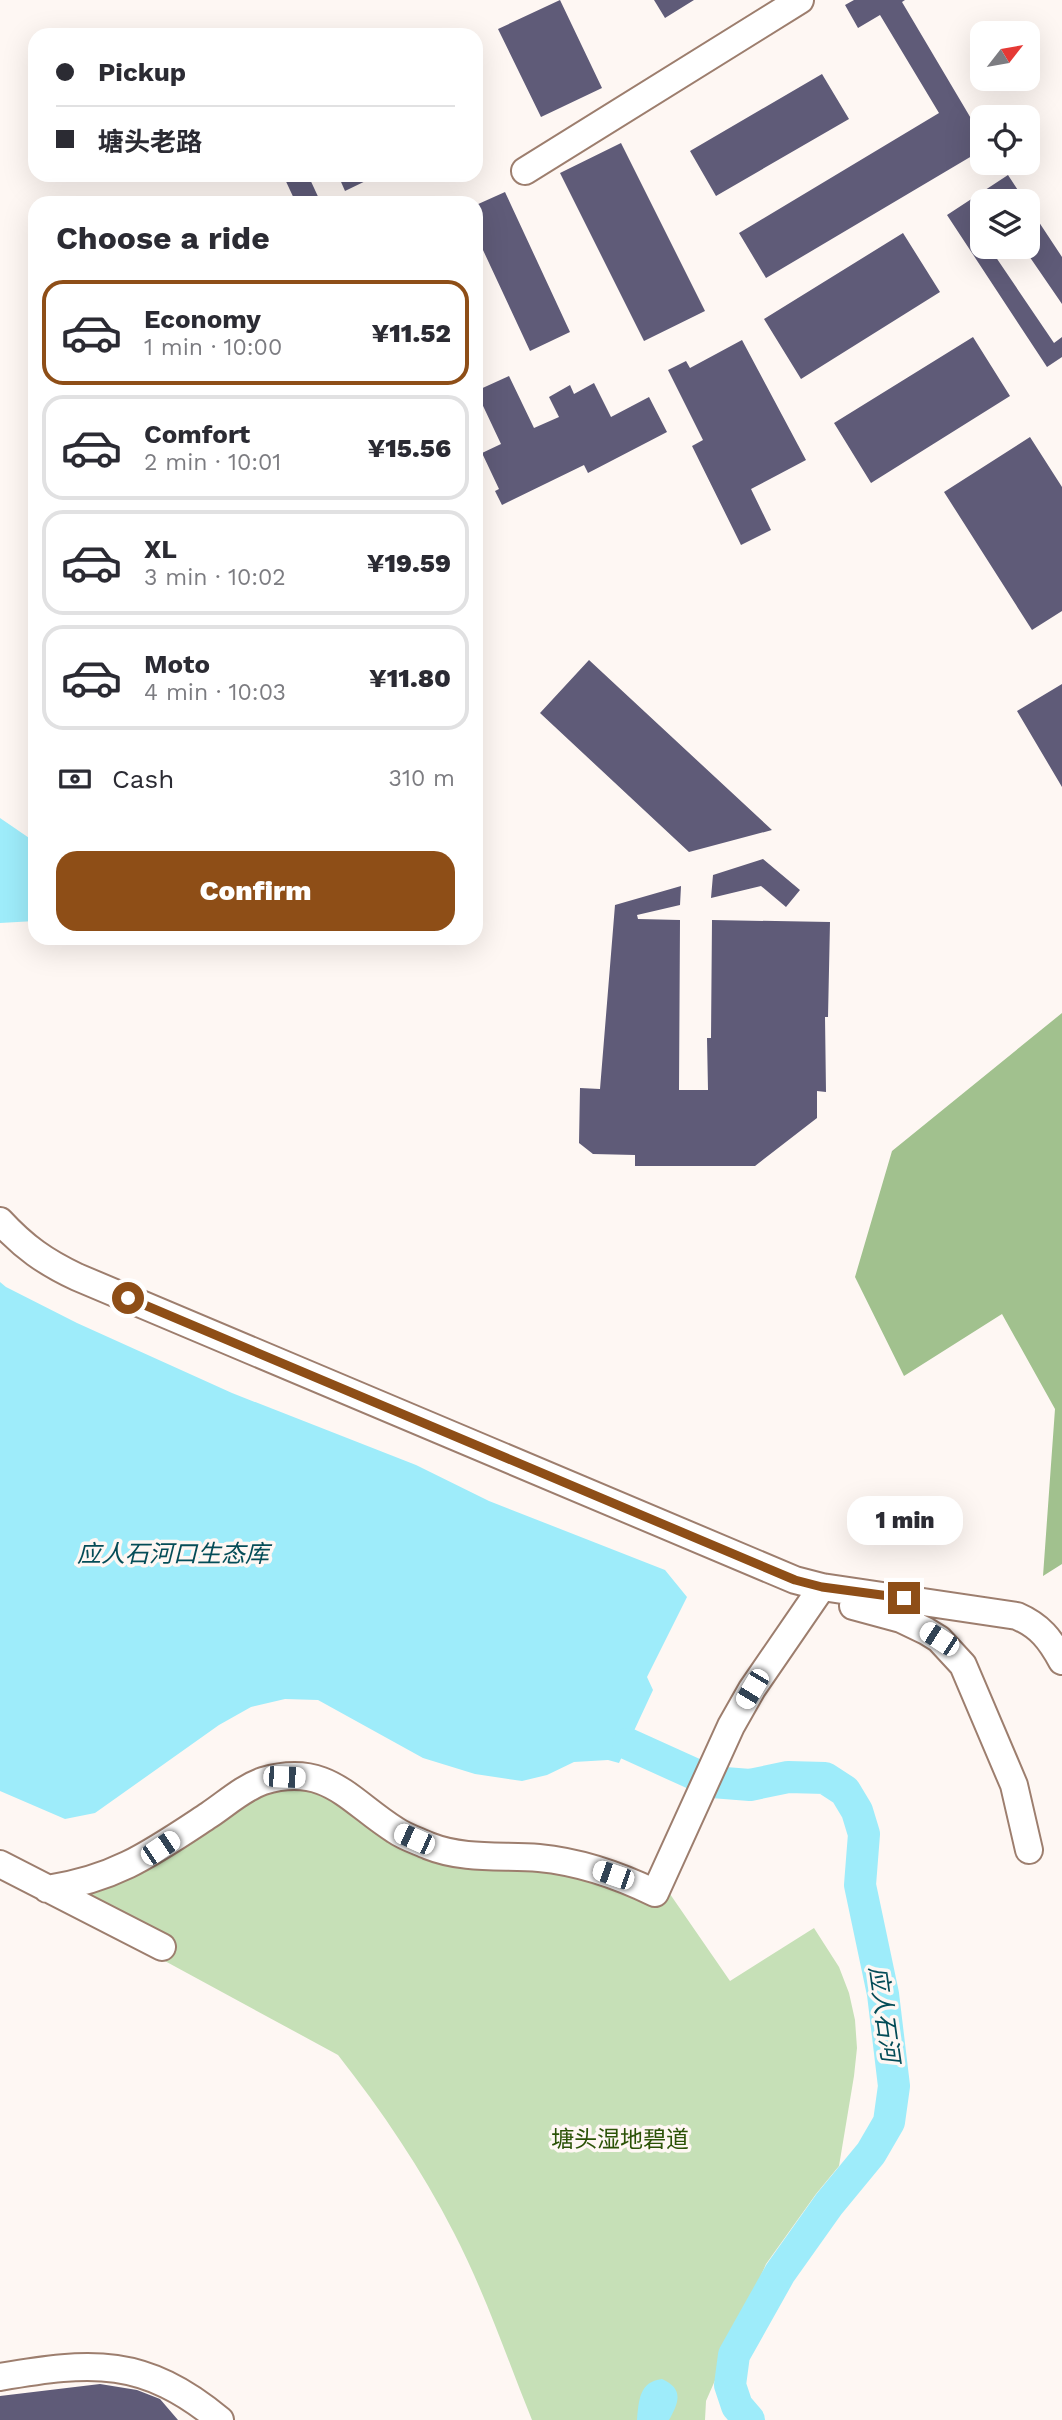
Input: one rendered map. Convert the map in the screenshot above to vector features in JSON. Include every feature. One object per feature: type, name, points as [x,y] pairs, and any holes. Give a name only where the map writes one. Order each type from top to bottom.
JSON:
[{"type":"street","points":[[525,171],[800,0]]},
{"type":"street","points":[[0,1221],[23,1245],[46,1262],[77,1277],[795,1580],[822,1587],[1017,1616],[1044,1632],[1062,1661]]},
{"type":"street","points":[[47,1889],[95,1879],[118,1871],[160,1848],[241,1791],[284,1777],[306,1777],[328,1783],[348,1794],[397,1831],[432,1847],[469,1856],[538,1858],[569,1863],[599,1870],[655,1893],[731,1726],[752,1689],[822,1587]]},
{"type":"street","points":[[822,1587],[858,1608],[883,1613],[926,1630],[950,1649],[963,1665],[1014,1785],[1021,1805],[1029,1850]]},
{"type":"street","points":[[0,1864],[162,1948]]},
{"type":"street","points":[[0,2376],[64,2368],[124,2369],[180,2391],[220,2420]]},
{"type":"green space","points":[[1062,1013],[1062,1564],[1043,1576],[1055,1409],[1002,1314],[904,1376],[855,1277],[892,1151]]},
{"type":"green space","name":"塘头湿地碧道","points":[[282,1763],[308,1764],[333,1771],[356,1783],[403,1820],[436,1834],[471,1842],[540,1844],[571,1849],[603,1857],[661,1881],[730,1981],[814,1928],[839,1967],[855,2020],[857,2048],[854,2076],[839,2166],[766,2264],[706,2401],[705,2420],[532,2420],[476,2279],[442,2210],[400,2141],[338,2055],[36,1891],[45,1875],[91,1867],[112,1859],[153,1836],[234,1780],[257,1769]]},
{"type":"water","points":[[0,818],[28,837],[28,921],[0,923]]},
{"type":"water","name":"应人石河口生态库","points":[[0,1282],[77,1323],[232,1393],[416,1465],[489,1501],[665,1570],[687,1597],[647,1677],[653,1690],[619,1763],[608,1760],[574,1762],[547,1775],[522,1781],[475,1774],[423,1758],[318,1700],[285,1699],[251,1707],[219,1725],[95,1813],[65,1819],[0,1791]]},
{"type":"water","points":[[662,2379],[674,2387],[678,2396],[669,2420],[637,2420],[640,2399],[645,2388]]},
{"type":"building","points":[[560,0],[602,88],[541,117],[498,29]]},
{"type":"building","points":[[654,0],[694,0],[665,18]]},
{"type":"building","points":[[854,0],[905,0],[902,2],[970,117],[970,157],[766,278],[739,233],[939,113],[880,15],[858,28],[845,5]]},
{"type":"building","points":[[822,74],[849,119],[716,196],[690,151]]},
{"type":"building","points":[[621,143],[705,311],[644,341],[560,173]]},
{"type":"building","points":[[1008,175],[1017,189],[987,189]]},
{"type":"building","points":[[286,182],[311,182],[318,196],[293,196]]},
{"type":"building","points":[[341,182],[364,182],[345,191]]},
{"type":"building","points":[[505,192],[570,332],[530,351],[483,250],[483,202]]},
{"type":"building","points":[[970,200],[970,250],[947,215]]},
{"type":"building","points":[[1040,224],[1062,257],[1062,304],[1031,259],[1040,259]]},
{"type":"building","points":[[903,233],[940,292],[801,379],[764,319]]},
{"type":"building","points":[[976,259],[997,259],[1054,343],[1062,337],[1062,357],[1047,367]]},
{"type":"building","points":[[973,337],[1010,396],[871,483],[834,423]]},
{"type":"building","points":[[742,340],[806,460],[751,489],[771,530],[741,545],[692,446],[703,440],[668,370],[686,361],[690,368]]},
{"type":"building","points":[[509,376],[534,428],[559,417],[549,397],[570,385],[574,394],[594,383],[611,417],[649,397],[667,432],[588,473],[584,465],[502,505],[495,491],[499,489],[483,455],[483,453],[501,444],[483,406],[483,388]]},
{"type":"building","points":[[1030,437],[1062,487],[1062,611],[1032,630],[944,492]]},
{"type":"building","points":[[589,660],[772,830],[689,852],[540,713]]},
{"type":"building","points":[[1062,684],[1062,787],[1017,711]]},
{"type":"building","points":[[763,859],[800,890],[786,907],[761,886],[711,898],[713,875]]},
{"type":"building","points":[[681,886],[680,905],[637,915],[638,919],[680,920],[679,1090],[708,1090],[707,1038],[711,1038],[712,920],[830,922],[828,1017],[825,1017],[826,1092],[817,1091],[817,1118],[755,1166],[635,1166],[635,1155],[593,1154],[579,1143],[580,1088],[600,1089],[615,905]]},
{"type":"building","points":[[100,2384],[137,2390],[160,2399],[178,2420],[0,2420],[0,2396]]},
{"type":"waterway","name":"应人石河","points":[[628,1744],[712,1782],[750,1785],[788,1777],[825,1778],[845,1791],[857,1811],[864,1834],[860,1885],[883,1994],[894,2086],[889,2122],[871,2153],[829,2204],[780,2273],[734,2355],[730,2385],[737,2406],[749,2420]]},
{"type":"route","points":[[128,1298],[795,1580],[822,1587],[904,1598]]}]
